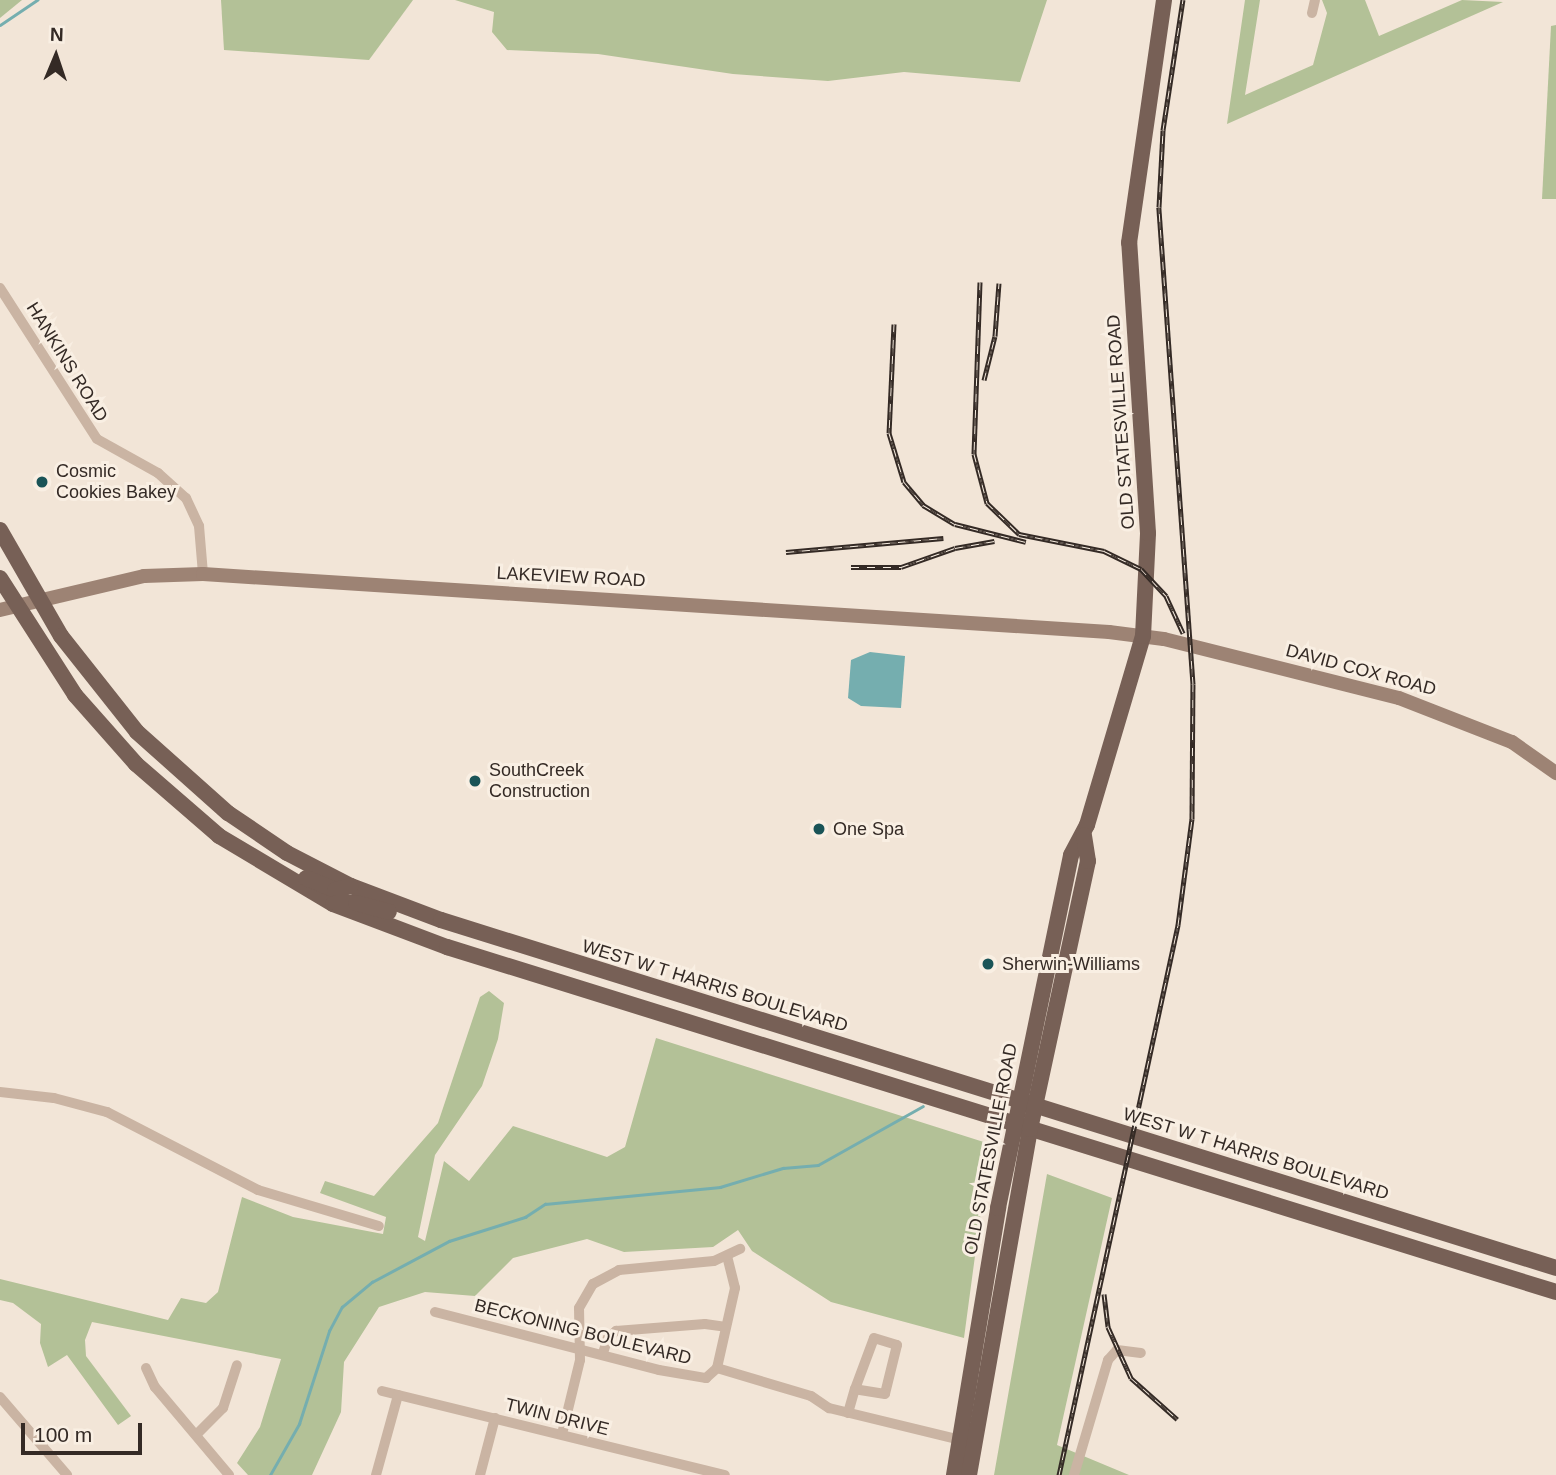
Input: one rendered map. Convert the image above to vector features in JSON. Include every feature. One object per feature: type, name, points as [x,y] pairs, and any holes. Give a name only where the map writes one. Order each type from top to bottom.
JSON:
[{"type":"main road","name":"OLD STATESVILLE ROAD","points":[[969,1475],[1022,1126],[1019,1100],[1071,855],[1081,840],[1143,636],[1149,563],[1129,243],[1164,0]]},
{"type":"main road","name":"WEST W T HARRIS BOULEVARD","points":[[0,530],[40,600],[92,679],[167,762],[247,826],[351,887],[500,939],[1556,1268]]},
{"type":"main road","name":"LAKEVIEW ROAD","points":[[8,608],[144,576],[203,573],[1143,636]]},
{"type":"main road","points":[[0,578],[8,608],[95,720],[199,821],[266,867],[333,904],[447,947],[1556,1292]]},
{"type":"main road","name":"DAVID COX ROAD","points":[[1143,636],[1399,698],[1489,731],[1536,755],[1556,773]]},
{"type":"main road","points":[[199,821],[317,884],[335,890],[351,887]]},
{"type":"main road","name":"OLD STATESVILLE ROAD","points":[[954,1475],[1022,1126],[1035,1105],[1088,861],[1081,840]]},
{"type":"main road","points":[[1057,1003],[1062,942],[1078,873],[1081,840]]},
{"type":"main road","points":[[333,904],[356,902],[440,928],[500,939]]},
{"type":"street","points":[[1312,13],[1315,0]]},
{"type":"street","name":"HANKINS ROAD","points":[[0,288],[97,439],[158,473],[186,498],[199,526],[203,573]]},
{"type":"street","points":[[0,1092],[54,1098],[107,1112],[258,1190],[379,1226]]},
{"type":"street","points":[[562,1434],[580,1348],[579,1308],[601,1278],[620,1270],[727,1257],[740,1249]]},
{"type":"street","points":[[717,1368],[735,1288],[727,1257]]},
{"type":"street","name":"BECKONING BOULEVARD","points":[[435,1312],[701,1378],[706,1378],[717,1368],[811,1396],[829,1408],[960,1440]]},
{"type":"street","points":[[603,1353],[608,1338],[616,1331],[705,1324],[726,1327]]},
{"type":"street","points":[[848,1413],[855,1389],[874,1338],[897,1345],[885,1394],[855,1389]]},
{"type":"street","points":[[1074,1475],[1108,1360],[1117,1350],[1141,1353]]},
{"type":"street","points":[[197,1434],[223,1408],[237,1365]]},
{"type":"street","points":[[146,1368],[155,1387],[229,1475]]},
{"type":"street","name":"TWIN DRIVE","points":[[382,1391],[725,1475]]},
{"type":"street","points":[[376,1475],[398,1395]]},
{"type":"street","points":[[0,1397],[67,1475]]},
{"type":"street","points":[[480,1475],[495,1418]]},
{"type":"green space","points":[[0,0],[22,0],[0,18]]},
{"type":"green space","points":[[221,0],[413,0],[369,60],[224,50]]},
{"type":"green space","points":[[455,0],[1047,0],[1020,82],[904,72],[828,81],[733,74],[598,54],[507,50],[492,32],[494,12]]},
{"type":"green space","points":[[1245,0],[1260,0],[1245,95],[1313,65],[1327,13],[1322,0],[1365,0],[1379,36],[1462,0],[1503,2],[1227,124]]},
{"type":"green space","points":[[1556,25],[1556,199],[1542,199],[1551,26]]},
{"type":"green space","points":[[489,991],[504,1003],[498,1039],[482,1086],[435,1155],[418,1237],[425,1241],[444,1161],[469,1181],[513,1126],[607,1157],[625,1147],[656,1038],[990,1144],[964,1338],[831,1302],[752,1251],[738,1230],[713,1247],[624,1252],[587,1239],[513,1258],[475,1296],[425,1292],[379,1307],[344,1362],[341,1412],[312,1475],[248,1475],[237,1463],[260,1427],[281,1359],[92,1322],[85,1340],[86,1356],[131,1416],[118,1425],[67,1355],[48,1367],[40,1343],[41,1324],[13,1303],[0,1300],[0,1279],[168,1320],[181,1298],[206,1303],[218,1292],[242,1197],[293,1217],[383,1234],[386,1217],[320,1193],[325,1181],[374,1196],[438,1123],[480,997]]},
{"type":"green space","points":[[1047,1174],[1112,1198],[1057,1445],[1129,1475],[994,1475]]},
{"type":"water","points":[[870,652],[905,656],[901,708],[861,706],[848,698],[851,660]]},
{"type":"waterway","points":[[0,25],[37,0]]},
{"type":"waterway","points":[[270,1475],[299,1424],[329,1331],[342,1307],[372,1282],[449,1241],[525,1217],[545,1204],[720,1187],[783,1168],[818,1165],[923,1106]]},
{"type":"railway","points":[[1059,1475],[1178,925],[1192,819],[1193,684],[1159,207],[1163,130],[1183,0]]},
{"type":"railway","points":[[980,282],[974,454],[987,503],[1019,534],[1104,551],[1141,569],[1166,596],[1183,633]]},
{"type":"railway","points":[[984,380],[995,336],[999,283]]},
{"type":"railway","points":[[894,324],[889,433],[904,482],[923,505],[955,524],[1026,542]]},
{"type":"railway","points":[[786,552],[943,538]]},
{"type":"railway","points":[[851,567],[901,567],[955,548],[994,541]]},
{"type":"railway","points":[[1104,1294],[1108,1327],[1131,1378],[1177,1419]]},
{"type":"place","name":"Cosmic Cookies Bakey","points":[[42,482]]},
{"type":"place","name":"SouthCreek Construction","points":[[475,781]]},
{"type":"place","name":"One Spa","points":[[819,829]]},
{"type":"place","name":"Sherwin-Williams","points":[[988,964]]}]
